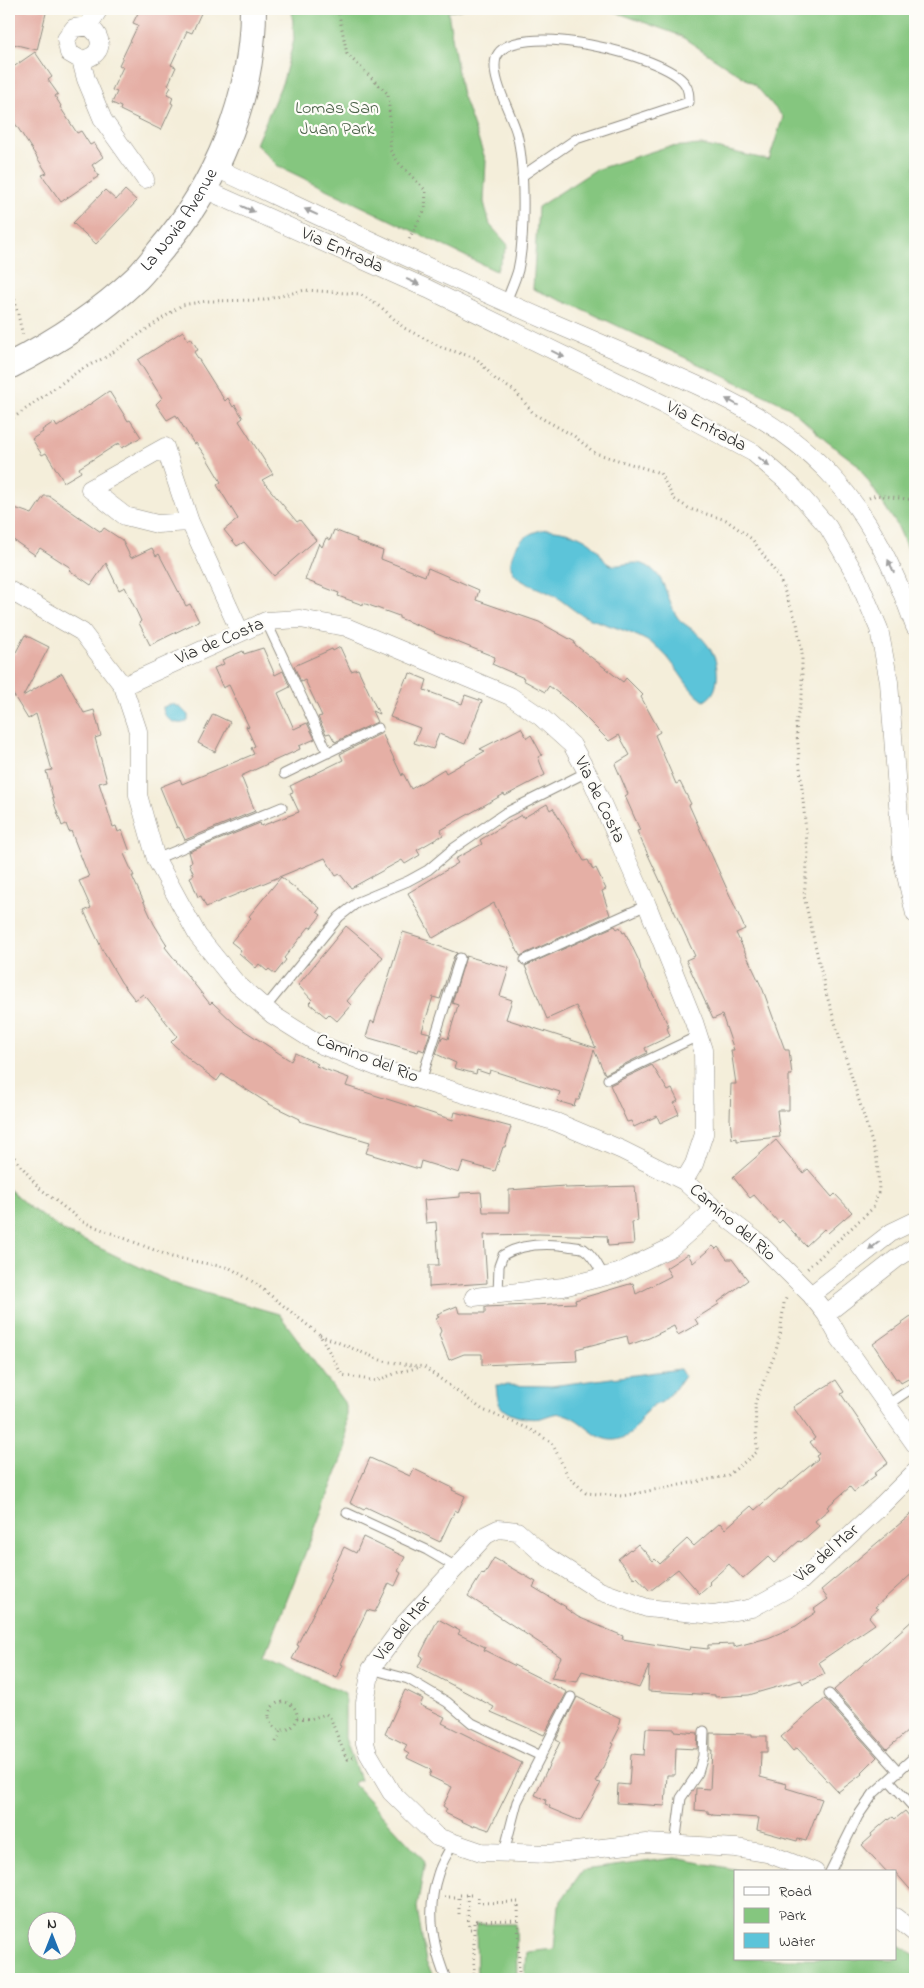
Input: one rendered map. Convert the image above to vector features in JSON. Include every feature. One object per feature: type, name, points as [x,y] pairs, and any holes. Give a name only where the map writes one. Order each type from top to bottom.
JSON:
[{"type":"main road","name":"La Novia Avenue","points":[[18,361],[86,319],[138,278],[181,226],[210,178],[228,139],[247,76],[253,9]]},
{"type":"street","points":[[88,26],[99,9]]},
{"type":"street","points":[[88,26],[96,32],[100,41],[98,51],[91,58],[81,60],[69,53],[66,39],[74,28],[88,26]]},
{"type":"street","points":[[81,60],[86,79],[103,120],[146,179]]},
{"type":"street","name":"Via Entrada","points":[[210,178],[401,254],[506,302],[710,390],[757,415],[792,440],[826,470],[854,504],[881,545],[901,587],[915,627]]},
{"type":"street","name":"Via Entrada","points":[[210,178],[495,323],[665,405],[754,453],[791,485],[828,527],[857,576],[879,629],[889,682],[902,858],[915,910]]},
{"type":"street","points":[[495,323],[506,302]]},
{"type":"street","points":[[190,522],[157,524],[125,516],[90,489],[165,447],[190,522],[240,632]]},
{"type":"street","name":"Camino del Rio","points":[[9,590],[82,632],[123,686],[138,731],[138,795],[156,859],[198,936],[236,984],[265,1008],[319,1044],[382,1069],[556,1122],[622,1150],[684,1181],[715,1209],[758,1242],[811,1296],[826,1314],[839,1337],[915,1444]]},
{"type":"street","name":"Via de Costa","points":[[123,686],[266,620],[300,619],[346,628],[510,696],[541,716],[572,746],[588,772],[647,905],[703,1050],[704,1134],[694,1164],[684,1181]]},
{"type":"street","points":[[474,1297],[498,1296],[562,1287],[605,1278],[672,1248],[715,1209]]},
{"type":"street","points":[[811,1296],[892,1232],[915,1220]]},
{"type":"street","points":[[826,1314],[896,1259],[915,1247]]},
{"type":"street","name":"Via del Mar","points":[[810,1870],[768,1853],[736,1848],[646,1843],[549,1854],[481,1852],[436,1837],[391,1792],[368,1753],[365,1743],[364,1702],[371,1669],[405,1623],[486,1535],[498,1529],[517,1531],[544,1555],[600,1591],[647,1608],[713,1615],[752,1608],[801,1581],[915,1472]]},
{"type":"street","points":[[896,1918],[915,1933]]},
{"type":"lane","points":[[506,302],[515,280],[521,254],[522,176],[517,134],[500,92],[496,64],[497,57],[503,49],[513,43],[529,40],[572,42],[604,48],[638,58],[670,72],[685,83],[689,93],[689,102],[576,139],[522,176]]},
{"type":"lane","points":[[266,620],[328,753]]},
{"type":"lane","points":[[284,774],[378,728]]},
{"type":"lane","points":[[265,1008],[339,917],[358,902],[408,881],[428,870],[454,848],[505,813],[588,772]]},
{"type":"lane","points":[[156,859],[282,807]]},
{"type":"lane","points":[[525,960],[647,905]]},
{"type":"lane","points":[[421,1081],[460,958]]},
{"type":"lane","points":[[608,1079],[698,1036]]},
{"type":"lane","points":[[498,1296],[499,1266],[503,1255],[513,1249],[529,1245],[558,1245],[583,1248],[594,1258],[605,1278]]},
{"type":"lane","points":[[887,1405],[915,1386]]},
{"type":"lane","points":[[347,1513],[427,1550],[456,1567]]},
{"type":"lane","points":[[371,1669],[408,1679],[447,1702],[472,1723],[541,1756]]},
{"type":"lane","points":[[829,1694],[899,1772]]},
{"type":"lane","points":[[504,1852],[517,1802],[572,1697]]},
{"type":"lane","points":[[675,1845],[681,1798],[698,1773],[703,1756],[704,1731]]},
{"type":"lane","points":[[831,1870],[858,1816],[874,1794],[915,1756]]},
{"type":"lane","points":[[889,1780],[915,1809]]},
{"type":"lane","points":[[446,1979],[437,1957],[431,1929],[431,1908],[438,1873],[453,1843]]},
{"type":"path","points":[[338,9],[347,54],[388,94],[391,133],[390,150],[399,163],[426,191],[425,209],[401,254]]},
{"type":"path","points":[[9,275],[18,361]]},
{"type":"path","points":[[9,421],[80,370],[106,357],[182,305],[206,301],[264,300],[305,290],[360,294],[382,308],[404,328],[442,348],[476,358],[496,380],[516,391],[534,414],[574,436],[595,453],[660,473],[674,499],[690,509],[726,520],[752,539],[779,576],[797,622],[802,652],[802,694],[796,724],[808,854],[804,896],[826,993],[876,1159],[879,1190],[873,1208],[795,1280],[784,1303],[776,1354],[755,1403],[757,1452],[726,1476],[622,1496],[586,1493],[568,1476],[552,1443],[530,1429],[483,1410],[424,1367],[383,1361],[320,1335],[254,1283],[230,1268],[172,1257],[84,1222],[38,1187],[9,1149]]},
{"type":"path","points":[[854,504],[876,495],[915,500]]},
{"type":"path","points":[[320,1335],[342,1375],[376,1381],[399,1372],[424,1367]]},
{"type":"path","points":[[279,1702],[290,1704],[297,1712],[297,1718],[291,1728],[281,1730],[271,1725],[269,1720],[270,1708],[279,1702]]},
{"type":"path","points":[[297,1718],[310,1719],[326,1714],[330,1716],[348,1759],[368,1753]]},
{"type":"path","points":[[276,1742],[281,1730]]},
{"type":"path","points":[[459,1914],[459,1895],[478,1895],[478,1902],[518,1902],[519,1979]]},
{"type":"path","points":[[467,1895],[469,1929],[474,1929]]},
{"type":"path","points":[[474,1979],[474,1921],[518,1920]]},
{"type":"green space","name":"Lomas San Juan Park","points":[[292,9],[463,9],[448,12],[461,91],[486,161],[484,202],[490,225],[508,245],[496,271],[278,166],[256,144],[283,81],[294,40]]},
{"type":"green space","points":[[587,9],[915,9],[915,565],[897,525],[857,464],[825,440],[789,407],[578,307],[533,289],[538,207],[595,170],[666,147],[702,145],[769,160],[783,117],[755,85],[679,35],[610,10]]},
{"type":"green space","points":[[9,1189],[28,1206],[64,1231],[177,1285],[279,1314],[346,1405],[346,1449],[265,1656],[345,1694],[345,1738],[360,1780],[353,1783],[425,1861],[417,1908],[426,1962],[435,1979],[9,1979]]},
{"type":"green space","points":[[675,1858],[738,1870],[734,1870],[734,1960],[896,1960],[896,1944],[915,1955],[915,1979],[525,1979],[527,1952],[554,1949],[558,1905],[583,1870]]},
{"type":"green space","points":[[476,1924],[516,1924],[517,1979],[477,1979]]},
{"type":"water","points":[[547,529],[567,532],[585,539],[596,548],[607,563],[612,565],[641,564],[654,571],[664,586],[673,610],[682,622],[699,635],[715,658],[717,679],[715,689],[710,697],[704,701],[697,695],[662,651],[654,645],[630,633],[583,616],[553,595],[529,585],[516,575],[512,569],[511,561],[517,546],[523,538],[537,531]]},
{"type":"water","points":[[172,704],[180,707],[188,715],[188,721],[176,723],[168,719],[163,707]]},
{"type":"water","points":[[680,1369],[684,1376],[671,1393],[662,1402],[649,1408],[633,1431],[620,1439],[604,1439],[563,1414],[532,1419],[512,1414],[502,1408],[497,1395],[496,1385],[551,1386]]},
{"type":"building","points":[[9,9],[47,9],[37,50],[9,43]]},
{"type":"building","points":[[140,9],[193,9],[201,13],[192,33],[187,31],[171,65],[176,67],[168,85],[171,87],[167,94],[173,97],[171,103],[173,104],[161,130],[120,110],[121,107],[112,103],[117,92],[112,90],[123,67],[119,65],[138,25],[133,23]]},
{"type":"building","points":[[35,52],[52,77],[48,80],[58,94],[55,96],[60,107],[77,133],[81,131],[90,145],[94,143],[103,157],[92,165],[99,176],[61,202],[42,175],[47,173],[9,114],[9,70]]},
{"type":"building","points":[[105,190],[116,200],[125,190],[137,201],[96,244],[73,223]]},
{"type":"building","points":[[183,331],[188,340],[191,338],[198,350],[194,352],[225,401],[228,398],[233,407],[235,405],[243,418],[239,421],[273,474],[262,480],[297,522],[300,520],[316,540],[274,576],[244,542],[237,546],[224,530],[238,519],[217,485],[221,482],[176,415],[167,420],[156,404],[162,398],[138,360]]},
{"type":"building","points":[[109,391],[128,421],[130,420],[141,437],[122,448],[119,443],[79,468],[81,472],[64,482],[46,453],[42,455],[32,439],[54,422],[57,427]]},
{"type":"building","points":[[44,496],[49,496],[101,532],[104,528],[122,540],[131,558],[152,548],[156,556],[159,554],[186,606],[190,604],[199,621],[150,645],[125,587],[119,590],[106,563],[91,585],[69,570],[71,568],[40,548],[35,555],[9,537],[9,506],[32,514]]},
{"type":"building","points":[[334,530],[383,551],[381,559],[425,576],[428,568],[479,590],[476,600],[539,622],[575,642],[574,644],[623,682],[626,678],[643,695],[641,697],[660,732],[655,735],[676,784],[680,782],[691,804],[689,805],[745,929],[736,933],[763,990],[785,1050],[789,1050],[792,1075],[789,1075],[789,1110],[777,1110],[780,1137],[737,1141],[737,1138],[732,1139],[730,1119],[731,1084],[736,1084],[731,1050],[734,1050],[722,1015],[713,1019],[686,960],[695,956],[637,831],[640,830],[625,796],[628,794],[615,764],[630,755],[619,735],[609,741],[571,703],[549,686],[545,692],[523,680],[524,678],[492,664],[495,657],[434,633],[399,618],[399,616],[338,596],[339,593],[305,580],[319,543],[322,547],[326,538],[330,540]]},
{"type":"building","points":[[25,635],[49,647],[23,696],[62,673],[84,713],[94,710],[101,736],[95,738],[107,781],[99,783],[113,827],[116,826],[118,832],[122,830],[130,852],[124,854],[134,876],[132,876],[154,924],[167,945],[165,947],[210,1004],[212,1002],[236,1025],[291,1061],[295,1053],[318,1064],[316,1066],[349,1078],[346,1086],[453,1120],[455,1112],[511,1127],[495,1171],[463,1162],[459,1173],[421,1161],[419,1169],[366,1153],[370,1142],[299,1121],[300,1119],[269,1104],[222,1074],[217,1081],[192,1062],[171,1042],[177,1036],[147,998],[143,994],[135,1000],[121,982],[103,951],[84,911],[91,908],[79,881],[89,877],[71,831],[69,832],[66,824],[62,826],[55,806],[46,771],[52,770],[36,714],[28,719],[9,689],[9,651],[15,654]]},
{"type":"building","points":[[340,647],[351,671],[358,669],[379,714],[372,711],[377,722],[335,742],[330,733],[326,734],[318,717],[322,716],[305,680],[301,682],[294,666]]},
{"type":"building","points":[[263,648],[275,675],[283,671],[290,687],[278,693],[294,729],[307,723],[315,739],[299,746],[300,749],[241,776],[255,811],[185,840],[179,827],[177,828],[160,787],[180,779],[182,784],[254,754],[251,748],[255,746],[246,726],[249,727],[229,685],[223,688],[214,668],[224,664],[222,660],[243,651],[244,654]]},
{"type":"building","points":[[410,673],[427,680],[424,690],[462,704],[465,695],[482,701],[465,744],[439,734],[433,749],[414,743],[420,728],[390,717],[406,678],[408,679]]},
{"type":"building","points":[[213,714],[230,722],[215,752],[198,743]]},
{"type":"building","points":[[521,728],[527,738],[531,735],[542,755],[538,757],[545,775],[505,796],[504,794],[441,830],[443,835],[417,850],[420,855],[405,864],[402,860],[351,888],[340,874],[336,876],[325,858],[206,907],[201,896],[198,897],[190,877],[194,875],[189,863],[192,862],[189,852],[260,823],[261,826],[299,812],[290,793],[293,792],[290,786],[343,760],[340,754],[382,733],[402,776],[403,773],[411,789],[444,769],[446,773],[485,751],[480,749]]},
{"type":"building","points":[[547,804],[550,810],[553,808],[584,861],[588,860],[593,870],[596,868],[606,889],[602,891],[610,915],[520,956],[494,903],[433,938],[408,893],[458,863],[455,859],[482,844],[480,840],[521,815],[523,818]]},
{"type":"building","points":[[281,877],[320,908],[317,912],[321,915],[284,958],[286,960],[275,974],[269,969],[267,971],[259,964],[256,968],[239,953],[241,950],[231,942],[251,918],[249,916]]},
{"type":"building","points":[[346,926],[383,957],[347,1001],[351,1005],[337,1021],[329,1014],[326,1017],[309,1003],[312,1000],[298,985]]},
{"type":"building","points":[[615,926],[617,929],[620,927],[623,933],[625,932],[669,1027],[667,1028],[670,1036],[645,1048],[647,1053],[605,1074],[594,1050],[579,1100],[576,1100],[574,1106],[557,1101],[560,1092],[490,1070],[489,1074],[477,1070],[476,1074],[454,1068],[456,1063],[436,1054],[442,1037],[448,1039],[458,1005],[452,1003],[466,956],[509,968],[500,996],[512,1000],[506,1019],[596,1048],[576,1006],[547,1019],[525,966]]},
{"type":"building","points":[[403,932],[429,940],[427,942],[457,953],[454,956],[440,999],[433,997],[422,1031],[430,1033],[424,1051],[419,1049],[418,1052],[366,1037],[371,1021],[374,1023]]},
{"type":"building","points":[[652,1065],[668,1091],[672,1089],[678,1101],[674,1103],[679,1114],[660,1123],[657,1116],[634,1127],[631,1121],[627,1122],[610,1085]]},
{"type":"building","points":[[776,1140],[803,1173],[808,1169],[832,1197],[835,1194],[852,1212],[828,1233],[824,1229],[806,1246],[782,1220],[779,1223],[754,1195],[750,1198],[733,1177]]},
{"type":"building","points":[[565,1186],[565,1188],[635,1186],[638,1221],[632,1222],[634,1244],[608,1246],[607,1236],[484,1235],[487,1283],[429,1287],[429,1265],[439,1265],[436,1222],[426,1223],[424,1200],[460,1197],[460,1193],[481,1192],[483,1212],[509,1212],[509,1190]]},
{"type":"building","points":[[713,1246],[716,1249],[718,1247],[727,1259],[732,1259],[748,1280],[718,1302],[719,1304],[695,1319],[698,1324],[678,1335],[674,1326],[629,1345],[627,1336],[576,1349],[577,1361],[482,1365],[482,1354],[464,1354],[449,1360],[439,1335],[441,1331],[436,1319],[439,1317],[437,1314],[457,1306],[459,1313],[485,1313],[485,1307],[576,1303],[575,1300],[633,1283],[636,1294],[671,1276],[666,1268],[688,1254],[693,1263]]},
{"type":"building","points":[[915,1314],[915,1375],[901,1383],[898,1378],[896,1379],[873,1344]]},
{"type":"building","points":[[836,1380],[844,1392],[841,1394],[888,1463],[874,1474],[876,1475],[854,1492],[850,1487],[827,1507],[829,1509],[815,1521],[819,1526],[801,1542],[799,1541],[774,1563],[768,1557],[743,1579],[729,1564],[709,1582],[711,1584],[700,1594],[678,1569],[650,1591],[637,1577],[635,1579],[618,1559],[630,1549],[638,1544],[653,1561],[655,1559],[660,1564],[687,1539],[694,1546],[720,1523],[725,1529],[751,1506],[755,1510],[818,1459],[816,1456],[819,1454],[810,1442],[815,1438],[793,1407]]},
{"type":"building","points":[[370,1458],[410,1476],[414,1469],[465,1496],[458,1512],[455,1510],[440,1542],[366,1507],[364,1510],[350,1503]]},
{"type":"building","points":[[915,1511],[915,1571],[875,1607],[878,1609],[869,1617],[875,1624],[819,1662],[825,1674],[803,1684],[801,1680],[749,1695],[715,1697],[715,1695],[648,1691],[649,1666],[639,1688],[582,1671],[577,1682],[551,1678],[561,1657],[468,1596],[494,1558],[536,1582],[533,1587],[566,1607],[578,1617],[623,1636],[622,1639],[689,1650],[690,1647],[708,1649],[708,1645],[734,1644],[734,1647],[768,1638],[796,1626],[816,1612],[814,1609],[828,1599],[821,1590]]},
{"type":"building","points":[[363,1537],[405,1557],[398,1571],[401,1573],[395,1586],[389,1583],[375,1612],[367,1610],[341,1664],[343,1665],[337,1678],[292,1659],[299,1646],[297,1645],[331,1579],[329,1578],[344,1547],[356,1553]]},
{"type":"building","points":[[915,1618],[915,1725],[887,1749],[834,1690]]},
{"type":"building","points":[[438,1619],[460,1631],[458,1634],[485,1647],[484,1650],[567,1692],[544,1735],[491,1712],[494,1707],[418,1667],[423,1657],[420,1655]]},
{"type":"building","points":[[405,1690],[423,1699],[420,1705],[445,1717],[442,1723],[522,1763],[489,1830],[475,1825],[474,1827],[445,1813],[447,1809],[443,1806],[452,1787],[429,1776],[431,1771],[428,1768],[407,1758],[409,1754],[404,1751],[407,1745],[385,1734]]},
{"type":"building","points":[[577,1697],[620,1718],[618,1727],[620,1727],[612,1743],[614,1744],[596,1782],[601,1783],[580,1821],[549,1808],[550,1806],[545,1804],[546,1800],[535,1795],[560,1742],[556,1740]]},
{"type":"building","points":[[825,1699],[877,1757],[862,1774],[838,1792],[797,1748],[793,1751],[781,1737]]},
{"type":"building","points":[[646,1728],[675,1729],[674,1731],[698,1733],[697,1749],[676,1748],[675,1775],[667,1775],[665,1806],[617,1803],[618,1784],[629,1785],[631,1754],[644,1755]]},
{"type":"building","points":[[710,1733],[767,1736],[767,1752],[761,1752],[760,1777],[787,1784],[786,1788],[822,1799],[806,1841],[798,1839],[797,1841],[757,1830],[759,1818],[712,1815],[708,1811],[695,1810],[696,1788],[710,1789],[712,1750],[710,1750]]},
{"type":"building","points":[[905,1811],[915,1823],[915,1895],[896,1873],[896,1870],[885,1870],[862,1845],[888,1819],[893,1817],[895,1819]]}]
